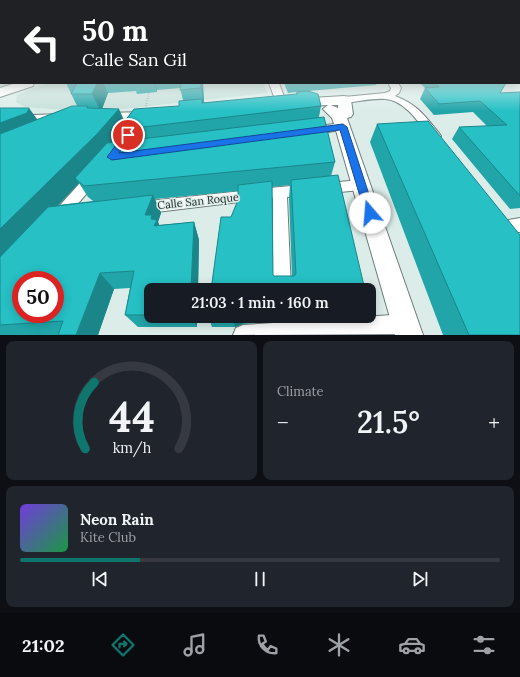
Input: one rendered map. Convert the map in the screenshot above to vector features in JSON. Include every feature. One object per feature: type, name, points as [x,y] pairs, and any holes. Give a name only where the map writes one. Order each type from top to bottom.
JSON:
[{"type":"main road","points":[[0,93],[25,84]]},
{"type":"main road","points":[[0,86],[2,88],[0,93]]},
{"type":"main road","points":[[266,106],[319,106],[327,107],[342,114],[361,185],[407,329]]},
{"type":"main road","points":[[0,113],[18,119]]},
{"type":"main road","points":[[0,121],[18,119],[78,120],[167,114]]},
{"type":"street","points":[[274,84],[282,105]]},
{"type":"street","points":[[301,132],[394,93],[396,88],[394,84]]},
{"type":"street","points":[[387,96],[406,104],[415,110],[444,147]]},
{"type":"street","points":[[132,129],[142,116]]},
{"type":"street","points":[[58,130],[78,120]]},
{"type":"street","points":[[49,228],[101,169]]},
{"type":"street","name":"Calle San Roque","points":[[130,209],[280,192],[361,185]]},
{"type":"street","points":[[280,192],[282,283]]},
{"type":"street","points":[[59,217],[82,214]]},
{"type":"street","points":[[498,214],[515,229]]},
{"type":"street","points":[[242,335],[282,325],[407,329]]},
{"type":"shaded area","points":[[44,84],[264,84],[268,93],[104,111],[24,107],[16,102],[17,95]]},
{"type":"building","points":[[76,84],[97,84],[92,94],[71,94]]},
{"type":"building","points":[[181,84],[201,84],[201,88],[180,90]]},
{"type":"building","points":[[436,84],[505,84],[500,93],[520,92],[520,196],[459,127],[507,125],[480,101],[439,104],[425,88],[439,87]]},
{"type":"building","points":[[308,91],[318,94],[321,106],[118,130],[134,109],[179,106],[179,101],[202,99],[202,103],[297,94],[297,92]]},
{"type":"building","points":[[72,106],[119,109],[97,134],[0,229],[0,134]]},
{"type":"building","points":[[0,108],[29,108],[27,113],[0,123]]},
{"type":"building","points":[[324,117],[335,162],[84,186],[75,178],[107,143]]},
{"type":"building","points":[[428,121],[520,235],[520,335],[469,335],[377,124]]},
{"type":"building","points":[[338,175],[363,283],[212,283],[221,217],[231,217],[238,200],[238,185],[272,181],[273,275],[294,276],[296,274],[291,180]]},
{"type":"building","points":[[153,195],[145,215],[152,215],[151,219],[157,220],[154,226],[194,222],[191,283],[144,283],[144,315],[125,315],[134,271],[100,273],[76,335],[58,335],[62,323],[64,323],[64,271],[12,271],[12,323],[32,323],[0,325],[0,257],[48,207]]},
{"type":"tunnel","points":[[0,85],[4,84]]},
{"type":"route","points":[[128,135],[112,157],[343,127],[370,213]]}]
